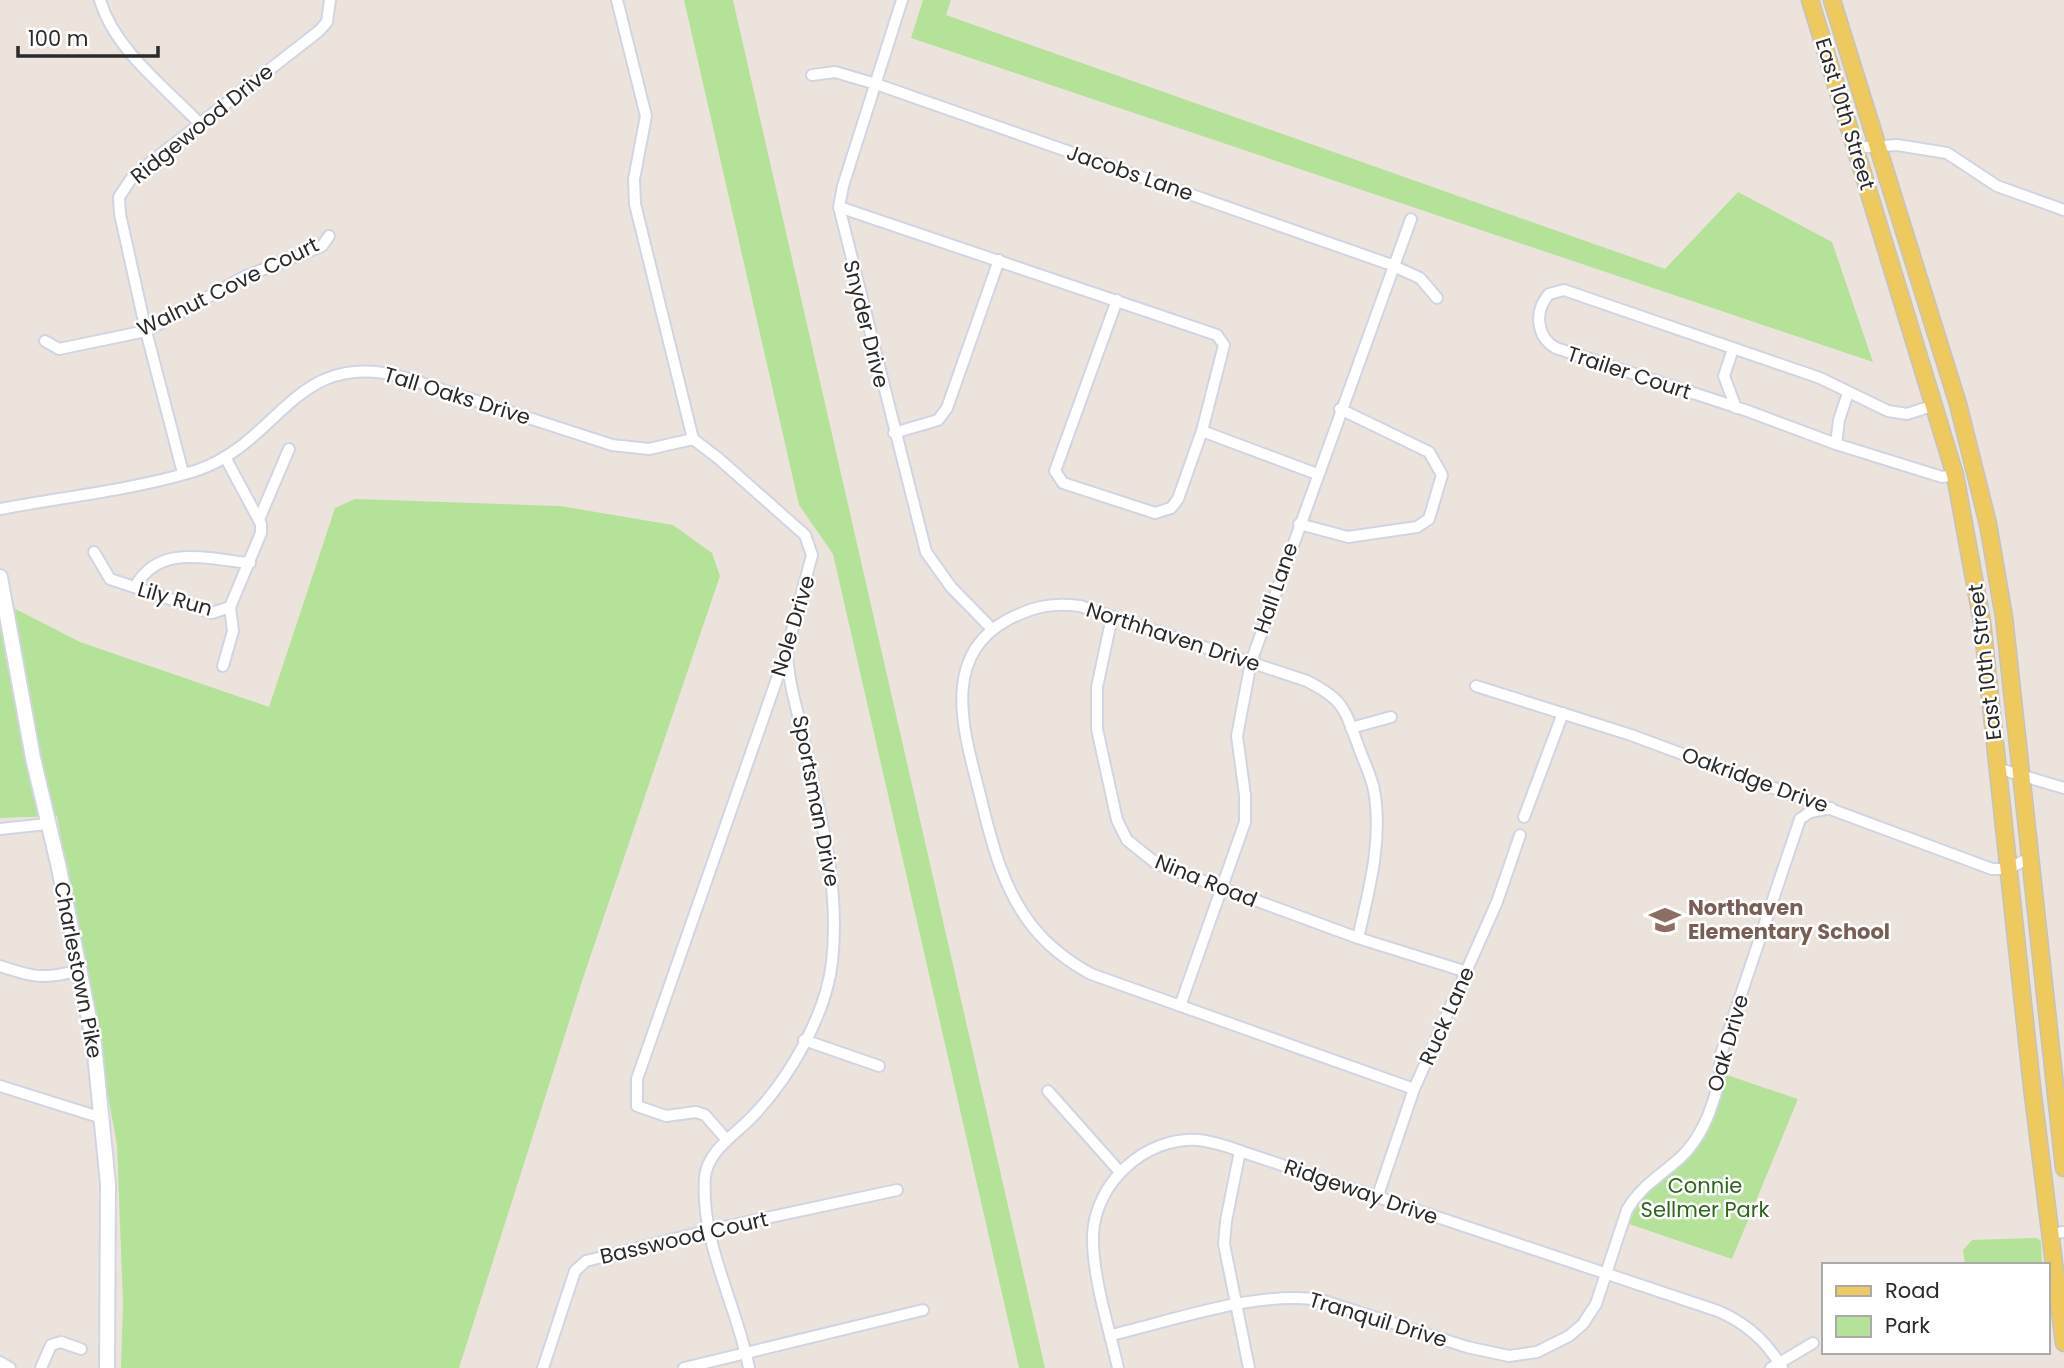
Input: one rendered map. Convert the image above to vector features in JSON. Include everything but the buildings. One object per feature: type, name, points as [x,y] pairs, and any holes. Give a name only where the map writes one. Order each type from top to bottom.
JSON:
[{"type":"main road","name":"East 10th Street","points":[[1810,0],[1935,405],[1962,507],[1982,622],[2008,869],[2057,1233],[2064,1343]]},
{"type":"main road","name":"East 10th Street","points":[[1832,0],[1958,404],[1984,503],[2004,617],[2064,1168]]},
{"type":"street","points":[[100,0],[116,35],[199,123]]},
{"type":"street","name":"Ridgewood Drive","points":[[183,473],[146,331],[120,214],[119,197],[133,176],[319,32],[327,22],[330,0]]},
{"type":"street","points":[[617,0],[646,116],[635,179],[635,204],[693,439]]},
{"type":"street","name":"Snyder Drive","points":[[902,0],[843,186],[839,208],[926,552],[951,587],[992,628]]},
{"type":"street","name":"Jacobs Lane","points":[[812,75],[835,72],[876,84],[1394,266],[1420,278],[1437,298]]},
{"type":"street","points":[[1854,148],[1897,145],[1947,153],[1997,186],[2064,210]]},
{"type":"street","points":[[839,208],[999,260],[1117,300],[1217,335],[1224,345],[1202,431],[1178,499],[1171,508],[1155,513],[1063,483],[1055,471],[1117,300]]},
{"type":"street","name":"Hall Lane","points":[[1180,1006],[1222,889],[1246,811],[1237,736],[1251,662],[1340,409],[1411,219]]},
{"type":"street","name":"Walnut Cove Court","points":[[46,341],[59,349],[146,331],[246,276],[322,246],[329,236]]},
{"type":"street","points":[[894,433],[938,420],[947,408],[999,260]]},
{"type":"street","name":"Trailer Court","points":[[1935,405],[1907,414],[1872,406],[1820,378],[1563,289],[1549,294],[1539,314],[1544,339],[1556,348],[1836,444],[1942,477],[1955,475]]},
{"type":"street","points":[[1733,349],[1724,376],[1736,408]]},
{"type":"street","name":"Tall Oaks Drive","points":[[0,509],[183,473],[225,457],[240,447],[302,391],[324,378],[361,370],[378,370],[403,377],[612,445],[649,449],[693,439]]},
{"type":"street","points":[[1836,444],[1839,420],[1848,393]]},
{"type":"street","points":[[1299,524],[1348,537],[1417,527],[1429,519],[1442,475],[1429,452],[1340,409]]},
{"type":"street","points":[[1202,431],[1317,474]]},
{"type":"street","name":"Nole Drive","points":[[693,439],[804,535],[811,548],[810,571],[787,650],[637,1079],[637,1106],[666,1116],[695,1112],[705,1115],[726,1139]]},
{"type":"street","name":"Lily Run","points":[[94,552],[110,579],[212,612],[230,607],[261,533],[260,517],[289,449]]},
{"type":"street","points":[[225,457],[241,489],[260,517]]},
{"type":"street","points":[[1962,507],[1984,503]]},
{"type":"street","points":[[135,587],[142,574],[158,560],[172,557],[250,563]]},
{"type":"street","name":"Charlestown Pike","points":[[0,577],[47,824],[59,868],[94,1044],[108,1184],[107,1368]]},
{"type":"street","name":"Northhaven Drive","points":[[1358,939],[1376,848],[1376,808],[1373,787],[1349,716],[1331,695],[1307,681],[1080,606],[1045,604],[992,628],[971,656],[964,675],[962,716],[992,845],[1017,904],[1034,928],[1074,965],[1132,990],[1414,1089]]},
{"type":"street","points":[[223,666],[233,631],[230,607]]},
{"type":"street","name":"Nina Road","points":[[1112,617],[1097,687],[1096,713],[1121,830],[1143,856],[1157,864],[1358,939],[1467,972]]},
{"type":"street","name":"Sportsman Drive","points":[[749,1368],[710,1230],[705,1199],[706,1173],[726,1139],[754,1115],[785,1073],[826,996],[832,962],[835,895],[787,650]]},
{"type":"street","name":"Oakridge Drive","points":[[1476,686],[1563,713],[1992,869],[2008,869]]},
{"type":"street","points":[[1524,817],[1563,713]]},
{"type":"street","points":[[1351,728],[1391,717]]},
{"type":"street","points":[[1997,768],[2064,788]]},
{"type":"street","name":"Oak Drive","points":[[1606,1273],[1627,1210],[1634,1198],[1644,1185],[1680,1158],[1699,1135],[1721,1073],[1721,1054],[1800,819],[1810,812],[1830,808]]},
{"type":"street","points":[[0,828],[47,824]]},
{"type":"street","name":"Ruck Lane","points":[[1377,1198],[1414,1089],[1497,902],[1520,835]]},
{"type":"street","points":[[2008,869],[2029,858]]},
{"type":"street","points":[[0,966],[33,978],[79,970]]},
{"type":"street","points":[[804,1040],[878,1066]]},
{"type":"street","points":[[0,1086],[102,1118]]},
{"type":"street","points":[[1048,1091],[1120,1172]]},
{"type":"street","name":"Ridgeway Drive","points":[[1118,1368],[1094,1256],[1094,1221],[1106,1189],[1120,1172],[1143,1155],[1177,1142],[1197,1140],[1240,1151],[1739,1320],[1766,1344],[1777,1366]]},
{"type":"street","points":[[1240,1151],[1224,1244],[1249,1368]]},
{"type":"street","name":"Basswood Court","points":[[543,1368],[575,1271],[586,1261],[710,1230],[897,1190]]},
{"type":"street","name":"Tranquil Drive","points":[[1111,1335],[1283,1297],[1321,1300],[1467,1347],[1509,1356],[1537,1352],[1559,1342],[1583,1324],[1596,1304],[1606,1273]]},
{"type":"street","points":[[684,1368],[923,1310]]},
{"type":"street","points":[[41,1368],[51,1345],[61,1342],[81,1349]]},
{"type":"street","points":[[1777,1366],[1813,1343]]},
{"type":"street","points":[[0,1362],[10,1368]]},
{"type":"green space","points":[[684,0],[733,0],[1045,1368],[1019,1368],[833,554],[799,505]]},
{"type":"green space","points":[[923,0],[951,0],[946,15],[1665,269],[1738,192],[1832,242],[1873,362],[911,38]]},
{"type":"green space","points":[[355,499],[560,506],[673,525],[712,553],[720,576],[583,978],[459,1368],[121,1368],[123,1303],[117,1145],[57,816],[0,818],[0,601],[80,642],[269,707],[335,508]]},
{"type":"green space","name":"Connie Sellmer Park","points":[[1721,1073],[1798,1099],[1732,1259],[1623,1222],[1644,1185],[1680,1158],[1706,1117]]},
{"type":"green space","points":[[2037,1238],[2041,1241],[2042,1263],[1965,1263],[1963,1250],[1972,1240]]},
{"type":"place","name":"Northaven Elementary School","points":[[1665,920]]}]
